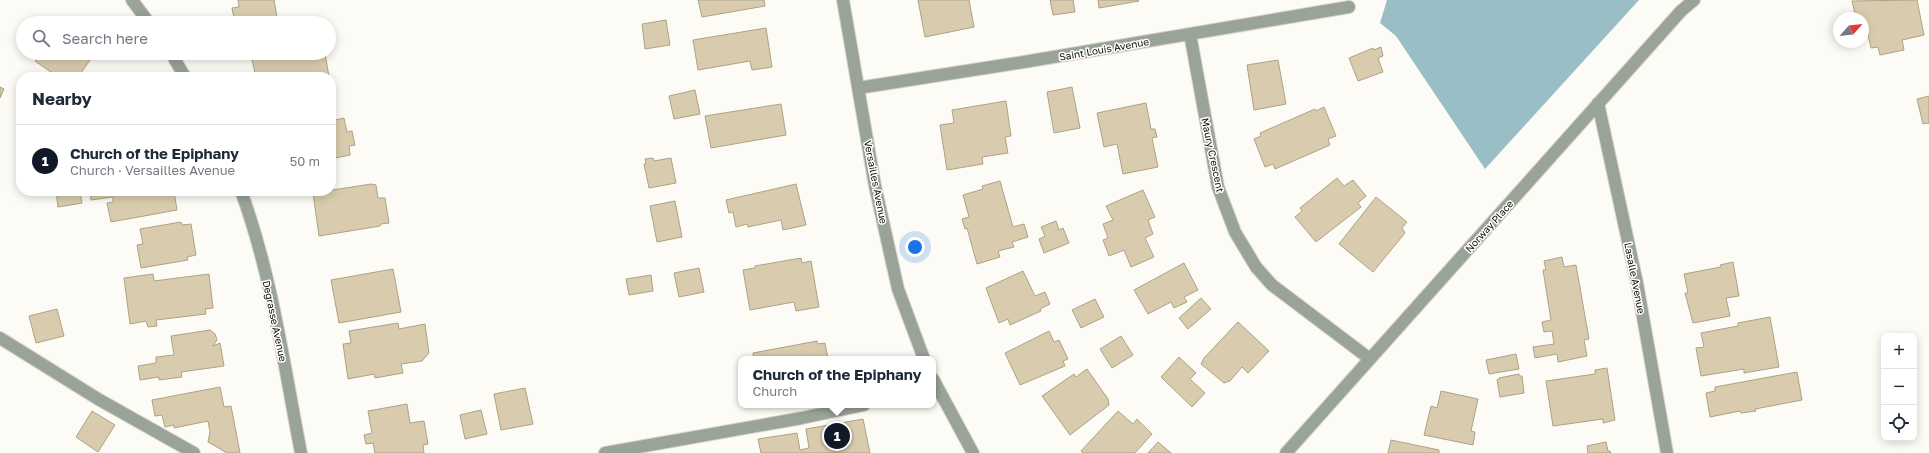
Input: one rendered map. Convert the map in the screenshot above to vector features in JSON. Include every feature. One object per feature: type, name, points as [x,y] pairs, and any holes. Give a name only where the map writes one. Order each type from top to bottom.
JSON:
[{"type":"street","points":[[132,0],[144,16]]},
{"type":"street","name":"Versailles Avenue","points":[[843,0],[875,186],[898,289],[923,356]]},
{"type":"street","name":"Norway Place","points":[[1286,453],[1681,11],[1694,0]]},
{"type":"street","name":"Saint Louis Avenue","points":[[858,88],[1349,7]]},
{"type":"street","name":"Maury Crescent","points":[[1190,34],[1218,186],[1235,232],[1256,267],[1272,285],[1370,359]]},
{"type":"street","points":[[175,60],[183,72]]},
{"type":"street","name":"Lasalle Avenue","points":[[1598,104],[1637,283],[1668,453]]},
{"type":"street","name":"Degrasse Avenue","points":[[243,196],[249,214],[273,305],[301,453]]},
{"type":"street","points":[[0,338],[98,399],[194,453]]},
{"type":"street","points":[[936,388],[973,453]]},
{"type":"street","points":[[605,453],[802,418],[850,408]]},
{"type":"water","points":[[1387,0],[1639,0],[1485,169],[1396,36],[1380,23]]},
{"type":"building","points":[[238,0],[274,0],[277,16],[234,16],[232,8],[239,7]]},
{"type":"building","points":[[698,0],[764,0],[765,6],[702,17]]},
{"type":"building","points":[[918,0],[969,0],[974,27],[925,37]]},
{"type":"building","points":[[1050,0],[1073,0],[1075,12],[1053,15]]},
{"type":"building","points":[[1098,0],[1138,0],[1139,1],[1099,8]]},
{"type":"building","points":[[1917,0],[1924,35],[1902,40],[1904,50],[1880,55],[1878,47],[1871,48],[1869,39],[1869,12],[1855,12],[1852,1]]},
{"type":"building","points":[[666,20],[670,45],[645,49],[642,24]]},
{"type":"building","points":[[766,28],[772,67],[752,70],[750,61],[698,70],[693,40]]},
{"type":"building","points":[[1381,47],[1383,56],[1378,58],[1383,72],[1358,81],[1349,58],[1373,48],[1374,50]]},
{"type":"building","points":[[90,60],[82,72],[51,72],[35,61]]},
{"type":"building","points":[[252,60],[326,60],[328,72],[255,72]]},
{"type":"building","points":[[1278,60],[1286,104],[1254,110],[1247,65]]},
{"type":"building","points":[[0,87],[4,89],[0,98]]},
{"type":"building","points":[[1072,87],[1080,128],[1054,133],[1047,92]]},
{"type":"building","points":[[695,90],[700,114],[674,119],[669,96]]},
{"type":"building","points":[[1929,96],[1929,123],[1923,124],[1917,99]]},
{"type":"building","points":[[1006,101],[1011,136],[1005,137],[1008,153],[982,157],[983,164],[947,170],[940,125],[954,123],[952,110]]},
{"type":"building","points":[[1146,103],[1151,129],[1155,129],[1157,137],[1152,138],[1158,167],[1123,174],[1117,144],[1104,147],[1097,113]]},
{"type":"building","points":[[781,104],[786,135],[711,148],[705,116]]},
{"type":"building","points":[[1324,107],[1336,136],[1328,139],[1330,145],[1275,169],[1273,164],[1265,167],[1254,139],[1261,136],[1260,133],[1315,109],[1316,111]]},
{"type":"building","points":[[344,118],[347,132],[352,131],[355,145],[349,146],[350,155],[336,158],[336,120]]},
{"type":"building","points":[[653,158],[654,161],[671,158],[676,183],[649,188],[644,164],[646,164],[645,159]]},
{"type":"building","points":[[1337,178],[1344,186],[1353,180],[1366,196],[1358,203],[1361,207],[1316,242],[1295,217],[1302,211],[1300,208]]},
{"type":"building","points":[[1000,181],[1013,227],[1024,224],[1028,237],[1012,242],[1014,247],[998,251],[1000,257],[977,264],[967,228],[965,229],[962,219],[969,217],[963,195],[983,189],[982,186]]},
{"type":"building","points":[[371,184],[376,185],[378,198],[385,198],[389,223],[381,224],[380,226],[319,236],[313,196],[336,196],[336,189]]},
{"type":"building","points":[[796,184],[806,225],[783,230],[781,220],[748,227],[747,224],[736,227],[733,212],[729,213],[726,200]]},
{"type":"building","points":[[1143,190],[1155,217],[1148,220],[1153,234],[1145,238],[1154,257],[1131,267],[1124,250],[1109,256],[1103,240],[1108,238],[1103,224],[1113,220],[1106,206]]},
{"type":"building","points":[[57,196],[81,196],[82,203],[58,207]]},
{"type":"building","points":[[91,196],[175,196],[177,210],[111,222],[107,203],[113,202],[113,197],[91,200]]},
{"type":"building","points":[[1376,197],[1407,222],[1402,228],[1405,233],[1373,272],[1339,244]]},
{"type":"building","points":[[675,201],[682,237],[657,242],[650,206]]},
{"type":"building","points":[[1056,221],[1059,230],[1063,228],[1069,243],[1044,253],[1039,239],[1045,236],[1041,227]]},
{"type":"building","points":[[181,222],[182,225],[191,224],[196,255],[187,257],[188,260],[141,268],[137,245],[143,244],[140,229]]},
{"type":"building","points":[[1562,257],[1564,267],[1576,265],[1589,339],[1584,340],[1587,356],[1558,362],[1557,354],[1535,358],[1533,347],[1554,344],[1552,331],[1544,332],[1542,322],[1551,320],[1543,270],[1546,270],[1544,261]]},
{"type":"building","points":[[801,258],[802,263],[811,261],[819,307],[796,311],[794,302],[750,310],[743,270],[755,268],[755,266]]},
{"type":"building","points":[[1733,262],[1739,296],[1726,298],[1730,316],[1693,323],[1685,293],[1688,293],[1684,274],[1721,267],[1720,265]]},
{"type":"building","points":[[1184,263],[1198,290],[1184,297],[1187,302],[1174,308],[1171,302],[1148,314],[1134,290]]},
{"type":"building","points":[[699,268],[704,292],[679,297],[674,273]]},
{"type":"building","points":[[393,269],[401,312],[339,323],[331,280]]},
{"type":"building","points":[[1023,271],[1035,296],[1045,292],[1050,304],[1040,309],[1041,311],[1010,325],[1008,319],[999,323],[986,288]]},
{"type":"building","points":[[153,274],[154,281],[209,274],[213,308],[205,309],[206,314],[156,320],[157,326],[148,327],[146,321],[130,324],[124,278]]},
{"type":"building","points":[[651,275],[653,291],[629,295],[626,279]]},
{"type":"building","points":[[1201,298],[1211,309],[1188,329],[1179,318]]},
{"type":"building","points":[[1095,299],[1104,317],[1081,328],[1072,310]]},
{"type":"building","points":[[57,309],[64,336],[36,343],[29,316]]},
{"type":"building","points":[[1770,317],[1779,367],[1744,373],[1744,369],[1701,376],[1696,348],[1704,347],[1701,333],[1738,326],[1738,323]]},
{"type":"building","points":[[1238,322],[1269,351],[1248,373],[1242,367],[1230,381],[1224,383],[1201,364],[1204,358]]},
{"type":"building","points":[[398,323],[399,329],[425,324],[429,353],[422,361],[401,364],[403,373],[375,378],[374,374],[348,379],[343,344],[351,343],[349,331]]},
{"type":"building","points":[[210,330],[215,334],[217,340],[213,346],[220,343],[224,366],[181,372],[182,377],[159,380],[159,377],[140,380],[138,366],[156,363],[156,357],[174,355],[171,336]]},
{"type":"building","points":[[1049,331],[1054,342],[1059,340],[1068,359],[1063,361],[1065,366],[1020,385],[1005,353]]},
{"type":"building","points":[[1121,336],[1133,355],[1112,368],[1100,349]]},
{"type":"building","points":[[817,341],[818,344],[825,343],[827,356],[754,356],[753,353]]},
{"type":"building","points":[[1516,354],[1519,369],[1489,374],[1486,360]]},
{"type":"building","points":[[1179,357],[1196,373],[1190,379],[1205,393],[1192,407],[1161,377]]},
{"type":"building","points":[[1607,368],[1615,420],[1603,423],[1603,419],[1553,426],[1546,381],[1595,374],[1595,370]]},
{"type":"building","points":[[1087,369],[1108,399],[1109,405],[1070,435],[1042,396],[1074,374],[1076,377]]},
{"type":"building","points":[[1797,372],[1802,400],[1755,409],[1756,411],[1741,413],[1740,411],[1710,417],[1706,393],[1715,391],[1715,387]]},
{"type":"building","points":[[1519,374],[1519,376],[1522,376],[1524,393],[1500,397],[1497,380],[1499,378]]},
{"type":"building","points":[[220,387],[224,407],[231,406],[240,453],[227,453],[208,442],[210,432],[208,421],[174,428],[174,425],[165,427],[162,415],[155,416],[152,400]]},
{"type":"building","points":[[525,388],[533,424],[501,430],[494,394]]},
{"type":"building","points":[[1441,391],[1478,399],[1471,431],[1475,432],[1473,445],[1424,435],[1431,406],[1437,408]]},
{"type":"building","points":[[407,404],[410,423],[424,421],[428,444],[423,445],[424,453],[375,453],[373,443],[366,444],[364,435],[372,433],[368,411]]},
{"type":"building","points":[[481,410],[487,434],[465,439],[460,415]]},
{"type":"building","points":[[92,411],[115,425],[98,452],[76,437]]},
{"type":"building","points":[[1118,411],[1133,424],[1137,419],[1152,434],[1135,453],[1083,453],[1081,451]]},
{"type":"building","points":[[863,419],[870,453],[761,453],[758,439],[797,433],[800,450],[809,448],[806,429]]},
{"type":"building","points":[[1391,440],[1439,450],[1439,453],[1388,453]]},
{"type":"building","points":[[1158,442],[1171,453],[1148,453]]},
{"type":"building","points":[[1606,442],[1608,451],[1611,453],[1588,453],[1587,446]]},
{"type":"place","name":"Church of the Epiphany","points":[[837,436]]}]
